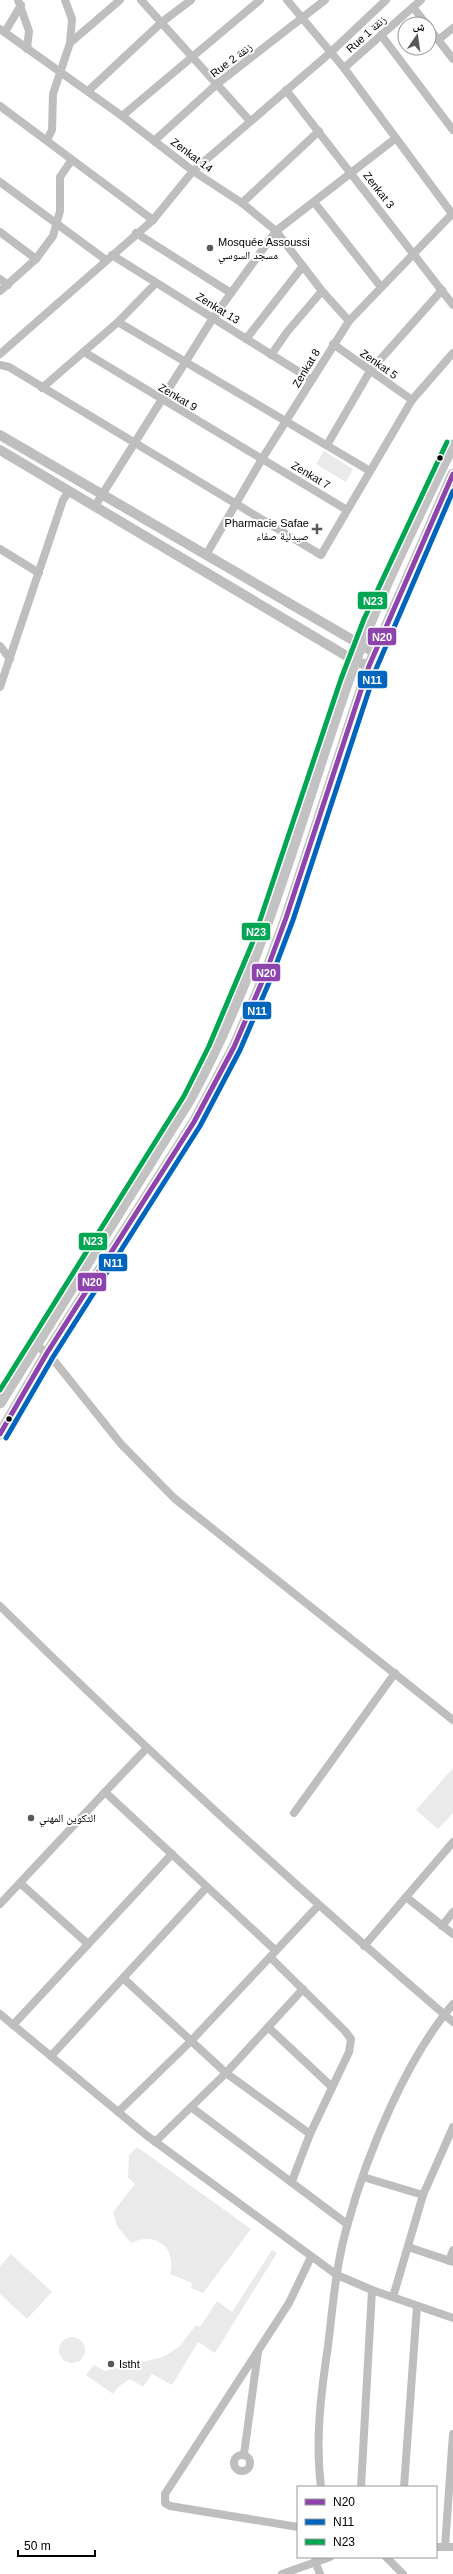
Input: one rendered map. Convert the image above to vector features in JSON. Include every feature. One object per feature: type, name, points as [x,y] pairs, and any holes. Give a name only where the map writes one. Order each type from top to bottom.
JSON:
[{"type":"main road","points":[[0,1403],[190,1098],[236,1006],[271,912],[355,661],[453,445]]},
{"type":"main road","points":[[0,1434],[47,1353],[203,1107],[249,1014],[286,918],[369,666],[453,474]]},
{"type":"main road","points":[[294,845],[308,850]]},
{"type":"main road","points":[[271,912],[286,918]]},
{"type":"main road","points":[[190,1098],[203,1107]]},
{"type":"street","points":[[47,140],[52,130],[52,94],[70,43],[72,19],[65,0]]},
{"type":"street","points":[[70,43],[120,0]]},
{"type":"street","points":[[141,0],[250,121]]},
{"type":"street","points":[[88,91],[162,22],[191,0]]},
{"type":"street","points":[[122,116],[191,56],[260,0]]},
{"type":"street","points":[[287,0],[344,68],[453,215]]},
{"type":"street","name":"Rue 2 زنقة","points":[[154,140],[217,84],[303,19],[325,0]]},
{"type":"street","points":[[0,354],[153,220],[193,171],[331,52],[385,0]]},
{"type":"street","name":"Rue 1 زنقة","points":[[344,68],[421,0]]},
{"type":"street","points":[[2,30],[20,3]]},
{"type":"street","points":[[20,3],[29,31],[28,49]]},
{"type":"street","points":[[413,7],[420,16]]},
{"type":"street","points":[[453,28],[438,40],[453,59]]},
{"type":"street","name":"Zenkat 14","points":[[2,30],[88,91],[193,171],[242,204],[276,231],[322,291],[349,321]]},
{"type":"street","points":[[381,35],[453,130]]},
{"type":"street","name":"Zenkat 3","points":[[286,90],[351,171],[453,304]]},
{"type":"street","points":[[0,106],[153,220]]},
{"type":"street","points":[[242,204],[319,131]]},
{"type":"street","points":[[95,506],[213,318],[276,231],[351,171],[396,138]]},
{"type":"street","points":[[0,291],[36,259],[46,248],[57,225],[61,204],[60,177],[71,160]]},
{"type":"street","name":"Zenkat 13","points":[[0,182],[57,225],[109,258],[156,283],[312,380]]},
{"type":"street","points":[[314,202],[381,287]]},
{"type":"street","name":"Zenkat 8","points":[[206,555],[262,459],[287,422],[333,344],[349,321],[414,253],[453,215]]},
{"type":"street","points":[[0,232],[36,259]]},
{"type":"street","points":[[136,234],[232,293]]},
{"type":"street","points":[[246,339],[303,266]]},
{"type":"street","points":[[0,279],[8,285]]},
{"type":"street","points":[[42,388],[118,322],[156,283]]},
{"type":"street","points":[[326,445],[370,371],[442,290]]},
{"type":"street","points":[[272,355],[287,332],[322,291]]},
{"type":"street","points":[[118,322],[370,471]]},
{"type":"street","name":"Zenkat 5","points":[[333,344],[412,400]]},
{"type":"street","name":"Zenkat 9","points":[[84,352],[262,459]]},
{"type":"street","points":[[0,364],[321,555],[412,400],[453,353]]},
{"type":"street","points":[[0,435],[103,494],[361,647],[375,653]]},
{"type":"street","points":[[0,450],[355,661],[369,666]]},
{"type":"street","name":"Zenkat 7","points":[[262,459],[347,510]]},
{"type":"street","points":[[0,688],[63,500],[70,491]]},
{"type":"street","points":[[0,549],[39,573]]},
{"type":"street","points":[[0,646],[10,659]]},
{"type":"street","points":[[36,1344],[47,1353],[121,1444],[174,1498],[453,1720]]},
{"type":"street","points":[[0,1606],[146,1749],[318,1906],[453,2022]]},
{"type":"street","points":[[294,1814],[395,1673]]},
{"type":"street","points":[[0,1904],[146,1749]]},
{"type":"street","points":[[105,1792],[207,1887],[272,1953],[351,2039],[349,2052],[310,2134],[292,2181]]},
{"type":"street","points":[[364,1946],[453,1842]]},
{"type":"street","points":[[13,2025],[172,1854]]},
{"type":"street","points":[[20,1883],[88,1944]]},
{"type":"street","points":[[51,2056],[207,1887]]},
{"type":"street","points":[[406,1897],[453,1934]]},
{"type":"street","points":[[118,2112],[191,2041],[272,1953],[318,1906]]},
{"type":"street","points":[[442,1926],[453,1912]]},
{"type":"street","points":[[123,1978],[226,2073],[310,2134]]},
{"type":"street","points":[[155,2142],[226,2073],[304,1989]]},
{"type":"street","points":[[321,2486],[318,2436],[320,2394],[337,2275],[347,2224],[363,2177],[399,2090],[444,2014],[453,2004]]},
{"type":"street","points":[[0,2014],[155,2142],[337,2275],[372,2290],[453,2318]]},
{"type":"street","points":[[268,2028],[332,2087]]},
{"type":"street","points":[[191,2107],[292,2181],[347,2224]]},
{"type":"street","points":[[392,2297],[423,2195],[453,2127]]},
{"type":"street","points":[[363,2177],[423,2195]]},
{"type":"street","points":[[408,2246],[451,2261],[453,2250]]},
{"type":"street","points":[[297,2527],[165,2504],[165,2494],[288,2303],[311,2257]]},
{"type":"street","points":[[361,2486],[372,2290]]},
{"type":"street","points":[[404,2486],[417,2306]]},
{"type":"street","points":[[244,2454],[258,2349]]},
{"type":"street","points":[[437,2547],[449,2547],[453,2434]]},
{"type":"street","points":[[285,2573],[326,2558]]},
{"type":"street","points":[[387,2558],[403,2574]]},
{"type":"street","points":[[315,2561],[320,2574]]},
{"type":"shaded area","points":[[324,451],[353,469],[346,482],[316,464]]},
{"type":"shaded area","points":[[453,1768],[453,1813],[438,1829],[416,1810]]},
{"type":"shaded area","points":[[137,2147],[251,2229],[203,2293],[191,2288],[192,2283],[170,2274],[170,2256],[167,2249],[162,2244],[156,2240],[148,2239],[131,2243],[117,2226],[113,2212],[135,2184],[128,2177],[129,2155]]},
{"type":"shaded area","points":[[272,2250],[277,2253],[215,2353],[198,2342],[172,2385],[152,2374],[143,2387],[130,2379],[118,2387],[113,2394],[86,2375],[94,2365],[105,2371],[163,2357],[179,2347],[196,2325],[200,2327],[217,2301],[232,2312]]},
{"type":"shaded area","points":[[11,2254],[52,2292],[27,2319],[0,2294],[0,2266]]},
{"type":"shaded area","points":[[72,2337],[81,2341],[85,2350],[81,2359],[72,2363],[63,2359],[59,2350],[63,2341]]},
{"type":"transit line","name":"N23","points":[[0,1390],[184,1096],[209,1046],[252,944],[341,679],[364,619],[447,442]]},
{"type":"transit line","name":"N20","points":[[0,1434],[47,1353],[194,1122],[234,1047],[265,975],[286,918],[369,666],[453,474]]},
{"type":"transit line","name":"N11","points":[[6,1438],[53,1357],[200,1126],[240,1050],[271,978],[293,920],[376,669],[453,491]]},
{"type":"place","name":"Mosquée Assoussi مسجد السوسي","points":[[210,248]]},
{"type":"place","name":"Pharmacie Safae صيدلية صفاء","points":[[317,529]]},
{"type":"place","name":"التكوين المهني","points":[[31,1818]]},
{"type":"place","name":"Istht","points":[[111,2364]]}]
